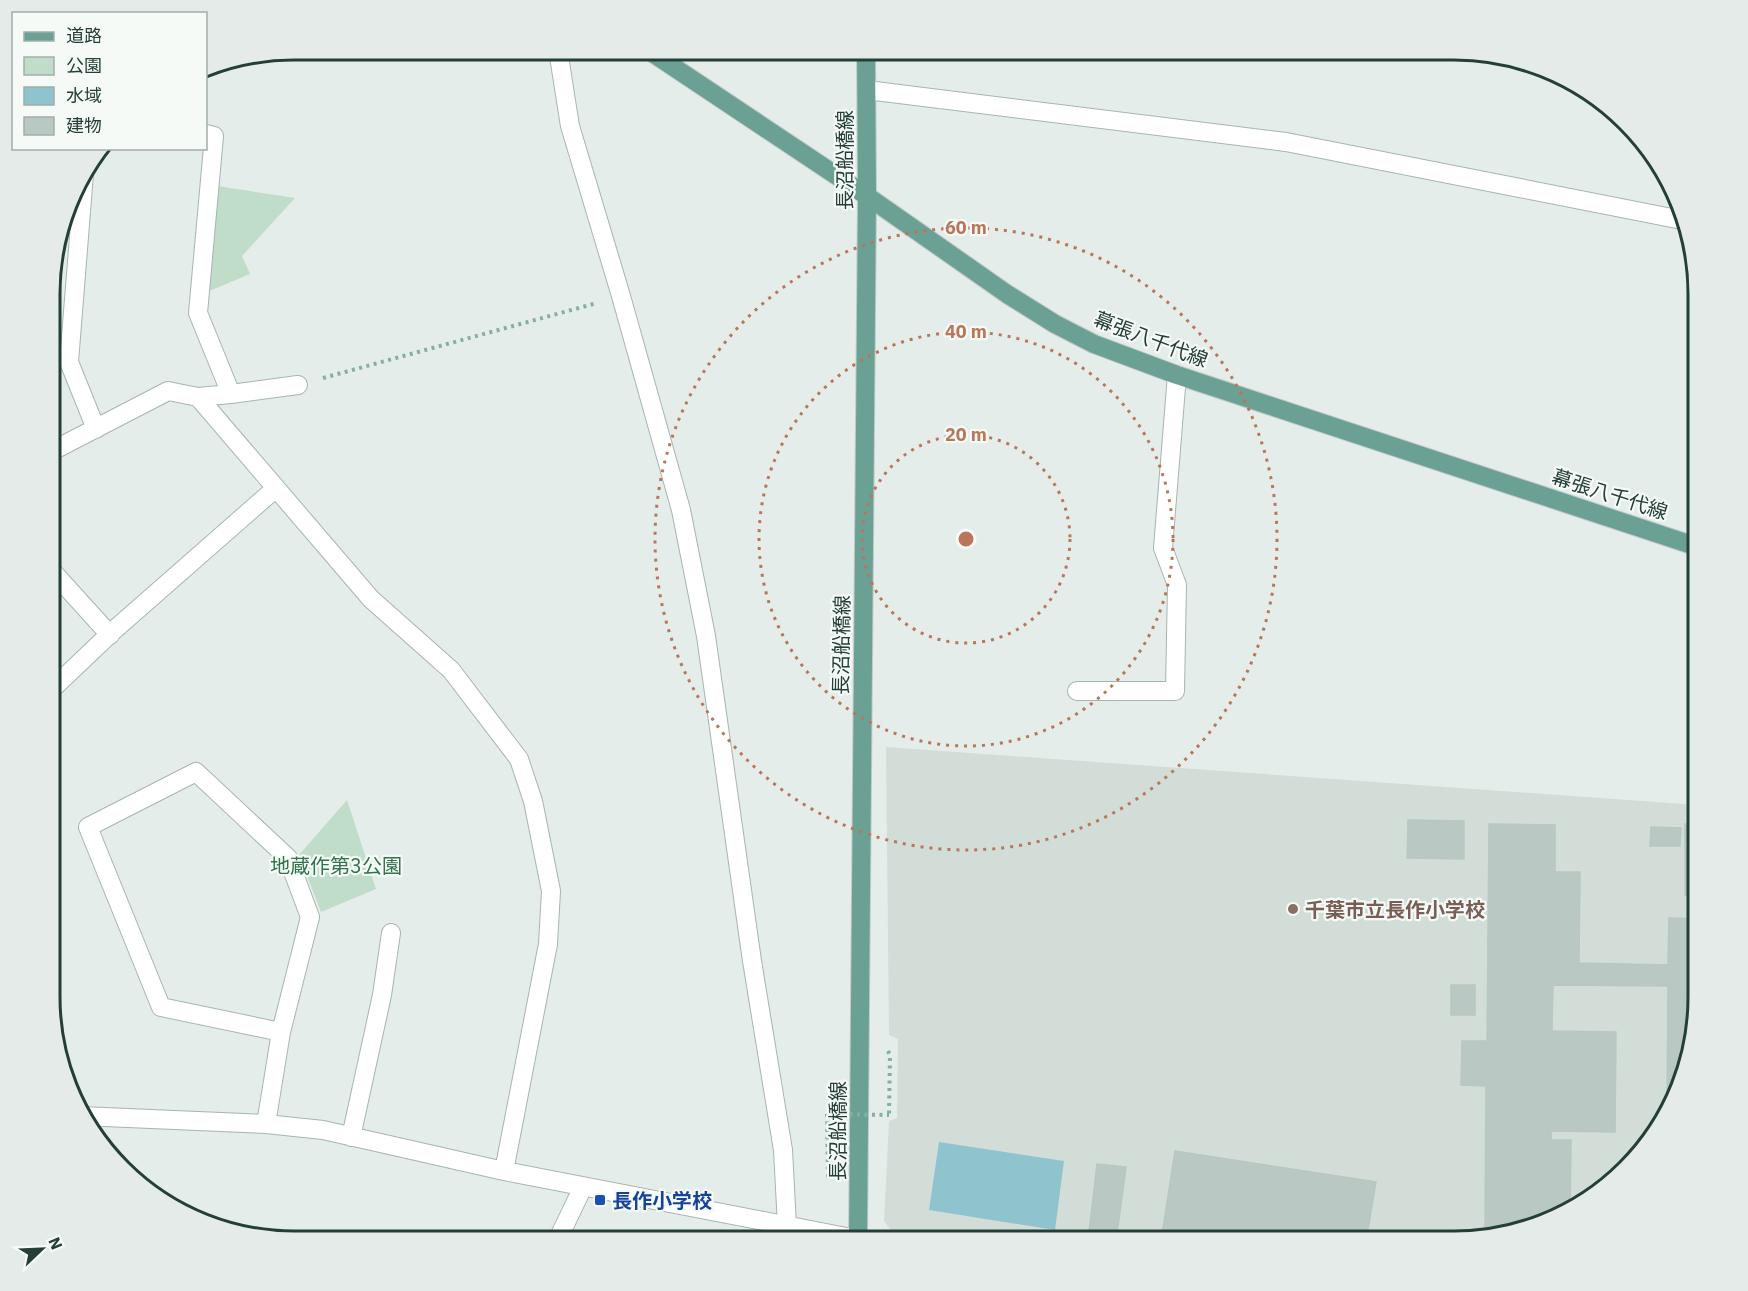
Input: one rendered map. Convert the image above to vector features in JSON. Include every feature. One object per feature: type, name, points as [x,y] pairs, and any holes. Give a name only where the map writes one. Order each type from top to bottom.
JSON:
[{"type":"main road","name":"幕張八千代線","points":[[663,60],[867,196],[1007,294],[1055,324],[1094,344],[1177,375],[1688,544]]},
{"type":"main road","name":"長沼船橋線","points":[[861,1231],[867,60]]},
{"type":"street","points":[[560,60],[570,126],[681,510],[706,636],[752,961],[783,1150],[792,1231]]},
{"type":"street","points":[[867,90],[1286,142],[1675,218]]},
{"type":"street","points":[[207,134],[214,136],[198,313],[231,394]]},
{"type":"street","points":[[82,195],[69,362],[96,429]]},
{"type":"street","points":[[1077,691],[1175,692],[1177,585],[1162,548],[1177,375]]},
{"type":"street","points":[[60,447],[168,391],[198,397],[298,385]]},
{"type":"street","points":[[198,397],[371,599],[452,670],[519,759],[533,801],[551,891],[548,944],[504,1171]]},
{"type":"street","points":[[60,682],[276,488]]},
{"type":"street","points":[[60,580],[110,635]]},
{"type":"street","points":[[266,1124],[281,1032],[310,917],[288,858],[196,772],[88,827],[161,1007],[281,1032]]},
{"type":"street","points":[[351,1137],[382,995],[391,933]]},
{"type":"street","points":[[93,1116],[266,1124],[323,1130],[787,1231]]},
{"type":"street","points":[[562,1231],[583,1187]]},
{"type":"path","points":[[298,385],[621,296]]},
{"type":"path","points":[[836,1185],[828,1176],[827,1114],[890,1115],[890,1055],[886,1049]]},
{"type":"shaded area","name":"千葉市立長作小学校","points":[[886,747],[1688,804],[1688,997],[1686,1027],[1676,1072],[1649,1127],[1608,1173],[1571,1200],[1529,1219],[1484,1229],[1454,1231],[892,1231],[884,1221],[889,1121],[897,1118],[898,1039],[889,1035]]},
{"type":"green space","points":[[217,186],[295,198],[242,256],[250,274],[207,292]]},
{"type":"green space","name":"地蔵作第3公園","points":[[347,800],[376,889],[321,912],[299,855]]},
{"type":"water","points":[[939,1142],[1064,1161],[1055,1230],[929,1210]]},
{"type":"building","points":[[1408,820],[1464,821],[1464,859],[1407,858]]},
{"type":"building","points":[[1489,824],[1555,825],[1555,872],[1580,872],[1579,963],[1668,965],[1669,918],[1688,919],[1686,1027],[1676,1072],[1667,1093],[1668,986],[1553,985],[1552,1031],[1616,1032],[1615,1132],[1551,1131],[1551,1140],[1571,1140],[1570,1200],[1529,1219],[1485,1229],[1486,1086],[1461,1085],[1462,1041],[1487,1041]]},
{"type":"building","points":[[1685,824],[1688,824],[1688,895],[1685,895]]},
{"type":"building","points":[[1651,827],[1681,828],[1680,846],[1650,846]]},
{"type":"building","points":[[1451,985],[1475,985],[1475,1015],[1451,1015]]},
{"type":"building","points":[[1175,1151],[1376,1182],[1368,1231],[1163,1231]]},
{"type":"building","points":[[1097,1164],[1126,1167],[1117,1231],[1089,1231]]},
{"type":"place","name":"千葉市立長作小学校","points":[[1293,909]]},
{"type":"place","name":"長作小学校","points":[[600,1200]]}]
